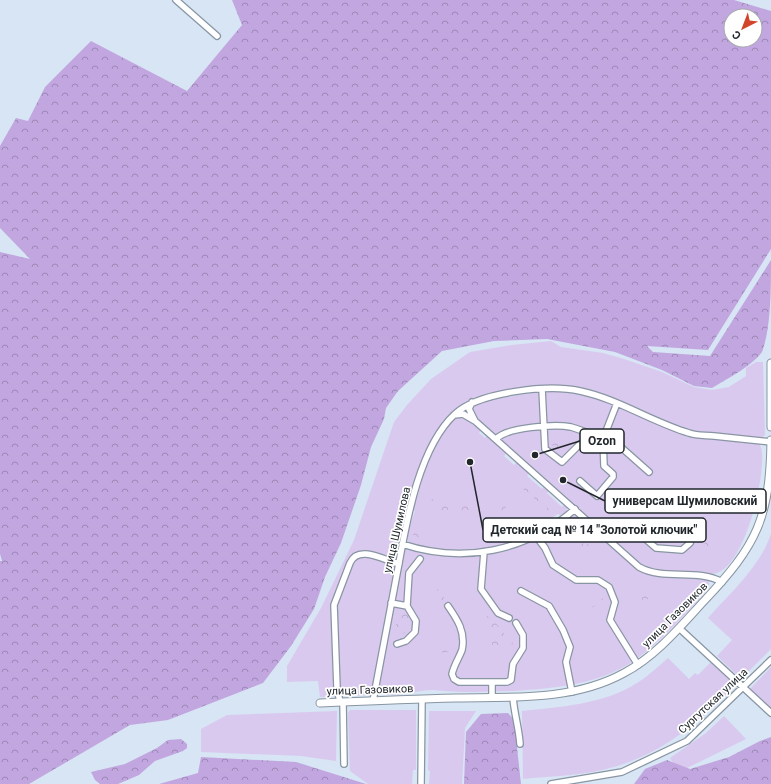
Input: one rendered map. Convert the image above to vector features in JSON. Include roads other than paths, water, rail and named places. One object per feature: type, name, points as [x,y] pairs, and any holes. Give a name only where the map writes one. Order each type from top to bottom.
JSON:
[{"type":"street","points":[[176,0],[217,36]]},
{"type":"street","points":[[771,363],[771,426]]},
{"type":"street","points":[[542,389],[545,449],[560,462],[565,460],[580,444]]},
{"type":"street","name":"улица Шумилова","points":[[373,701],[406,522],[424,465],[438,435],[452,417],[462,408],[472,402],[486,397],[505,393],[542,389],[579,390],[617,403],[690,434],[771,441]]},
{"type":"street","points":[[472,402],[469,406],[475,421]]},
{"type":"street","points":[[580,481],[597,496],[613,477],[612,472],[604,466],[604,436],[617,403]]},
{"type":"street","points":[[462,408],[470,411]]},
{"type":"street","points":[[462,408],[465,416]]},
{"type":"street","points":[[452,417],[458,414],[475,421],[644,570],[711,576],[722,582]]},
{"type":"street","points":[[496,439],[506,432],[543,427],[570,427],[604,436],[649,472]]},
{"type":"street","name":"улица Газовиков","points":[[320,703],[513,697],[572,692],[611,680],[638,665],[658,650],[679,628],[722,582],[747,550],[762,518],[770,481],[771,441]]},
{"type":"street","points":[[402,544],[442,553],[484,552],[512,546],[536,536],[559,522],[575,509]]},
{"type":"street","points":[[612,543],[628,524],[656,548],[682,550],[690,543]]},
{"type":"street","points":[[536,536],[545,548],[553,565],[576,580],[598,580],[609,587],[615,602],[610,620],[638,665]]},
{"type":"street","points":[[484,552],[482,589],[498,614],[509,618]]},
{"type":"street","points":[[344,764],[342,702],[337,688],[334,605],[352,558],[359,553],[368,554],[399,564]]},
{"type":"street","points":[[397,644],[406,641],[415,632],[416,622],[407,606],[409,573],[420,559]]},
{"type":"street","points":[[521,591],[550,606],[564,630],[570,647],[566,662],[572,692]]},
{"type":"street","points":[[391,603],[407,606]]},
{"type":"street","points":[[448,606],[458,621],[463,634],[462,650],[452,672],[453,678],[461,683],[509,682],[512,679],[513,664],[523,648],[524,635],[516,623]]},
{"type":"street","points":[[679,628],[771,713]]},
{"type":"street","name":"Сургутская улица","points":[[551,784],[622,772],[687,741],[771,660]]},
{"type":"street","points":[[492,682],[492,697]]},
{"type":"street","points":[[513,697],[514,709],[519,725],[520,744]]},
{"type":"street","name":"улица Газовиков","points":[[421,784],[422,699]]},
{"type":"place","name":"Ozon","points":[[535,455]]},
{"type":"place","name":"Детский сад № 14 \"Золотой ключик\"","points":[[470,462]]},
{"type":"place","name":"универсам Шумиловский","points":[[563,480]]}]
